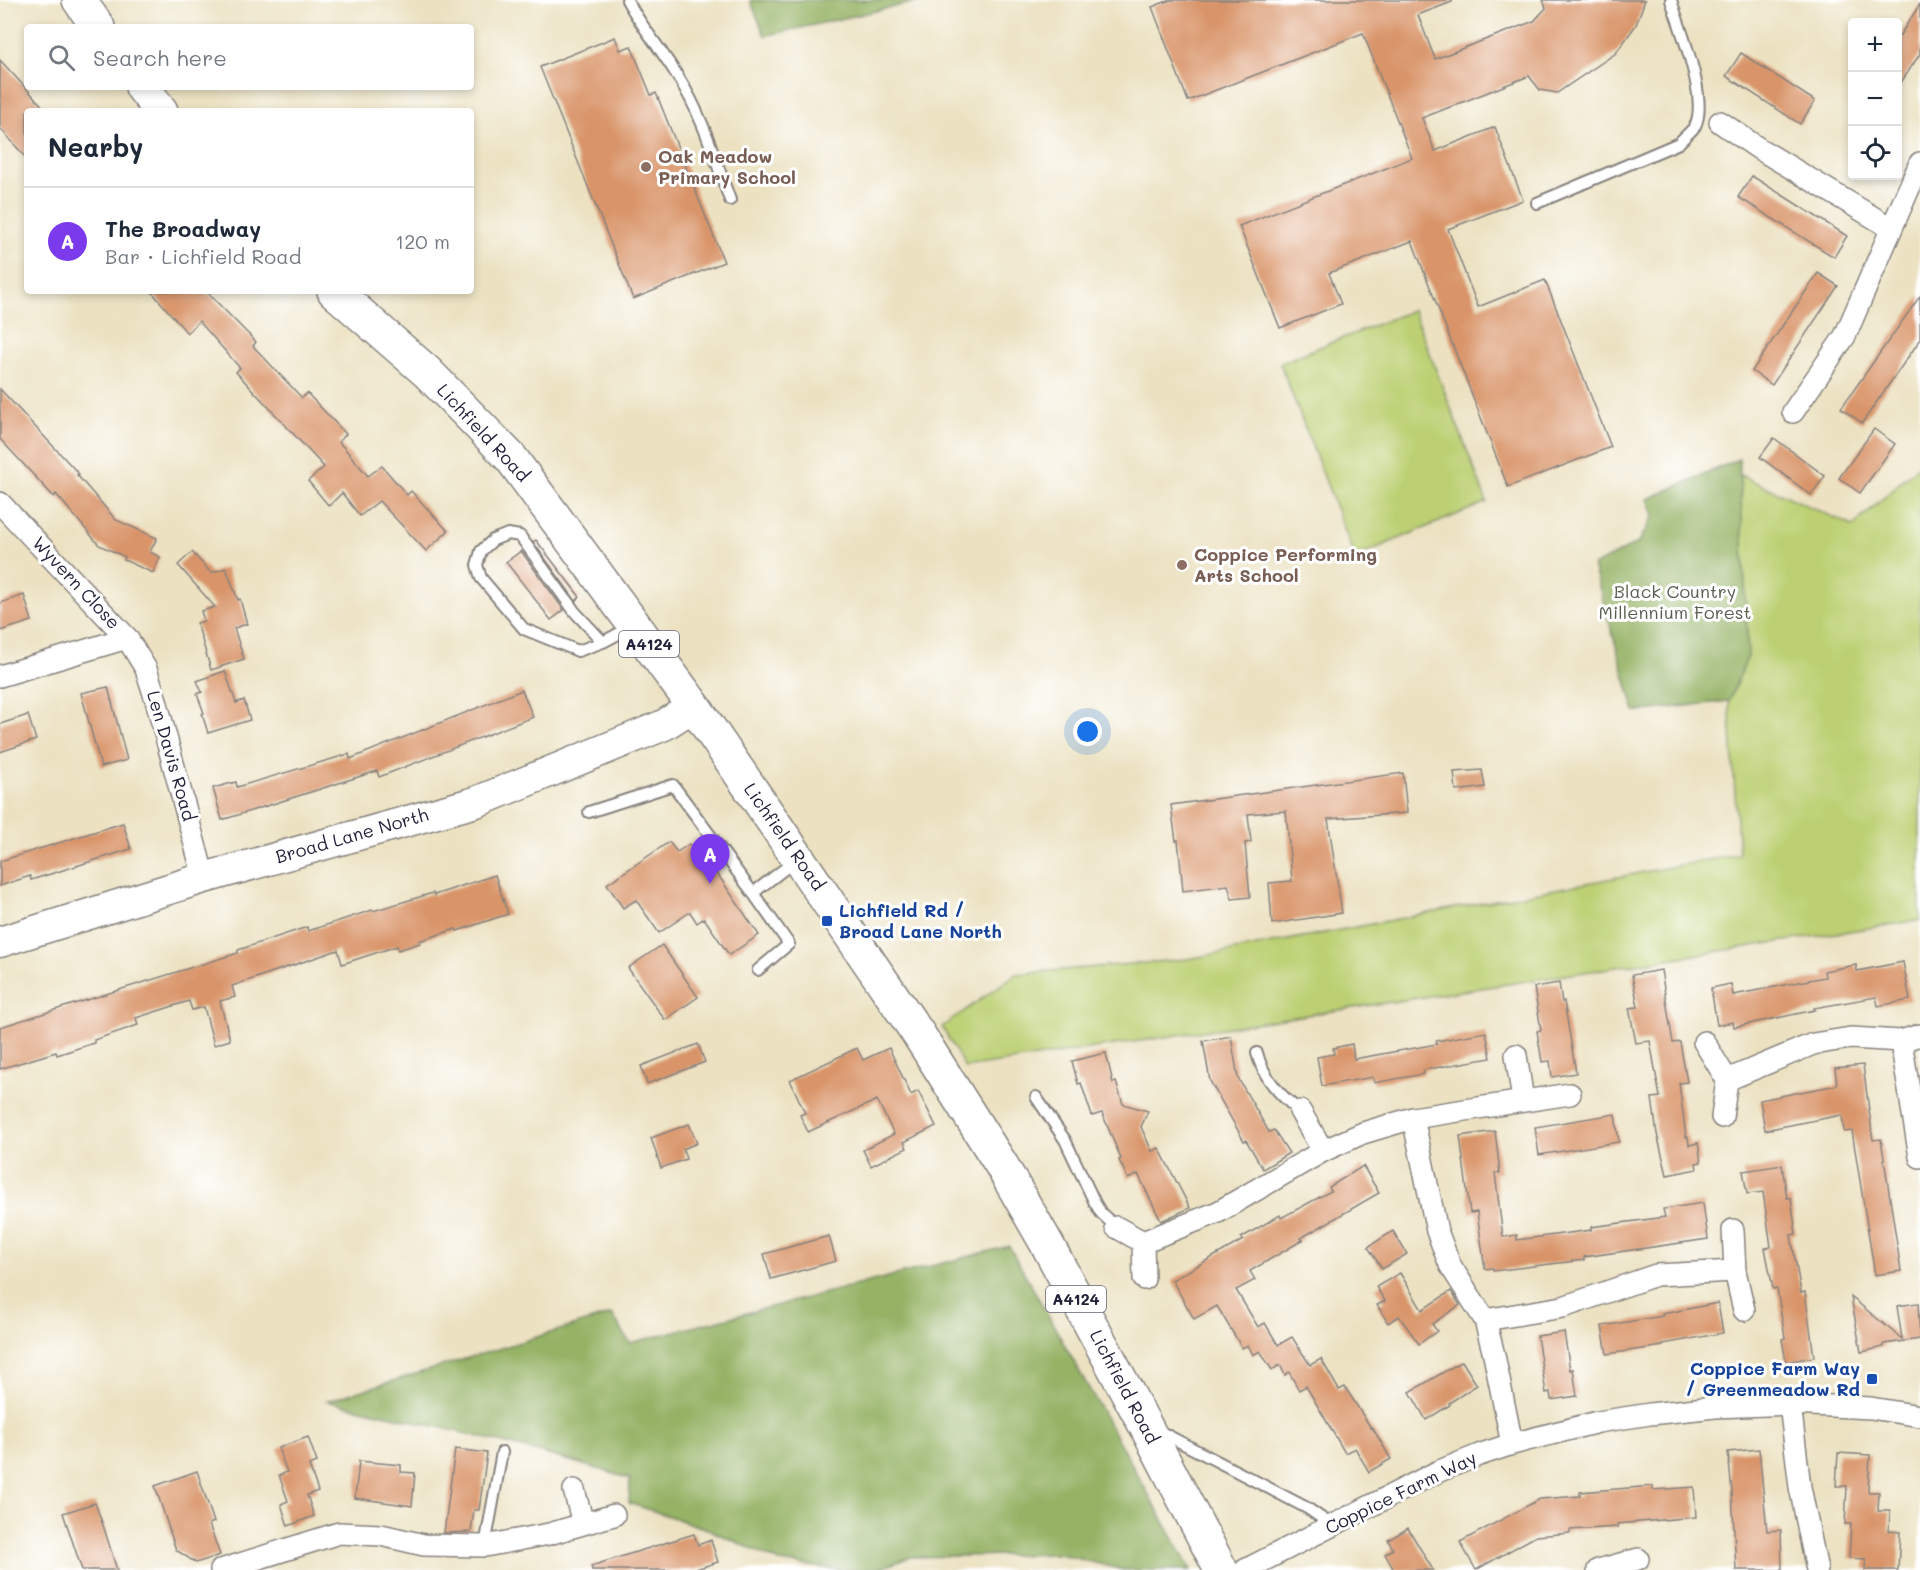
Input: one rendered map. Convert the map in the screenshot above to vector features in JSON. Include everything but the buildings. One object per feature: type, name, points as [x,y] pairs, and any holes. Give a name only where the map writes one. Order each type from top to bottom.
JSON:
[{"type":"main road","points":[[79,0],[96,24]]},
{"type":"main road","points":[[144,90],[159,108]]},
{"type":"main road","name":"Lichfield Road","points":[[337,294],[427,372],[511,458],[694,706],[924,1043],[1002,1166],[1048,1245],[1221,1570]]},
{"type":"street","points":[[1720,122],[1758,148],[1891,228]]},
{"type":"street","points":[[1793,412],[1845,336],[1891,228],[1917,178]]},
{"type":"street","name":"Wyvern Close","points":[[0,503],[127,638]]},
{"type":"street","points":[[0,676],[127,638]]},
{"type":"street","name":"Len Davis Road","points":[[127,638],[146,669],[156,700],[204,878]]},
{"type":"street","name":"Broad Lane North","points":[[0,942],[204,878],[476,802],[664,725],[694,706]]},
{"type":"street","points":[[1727,1080],[1813,1044],[1851,1038],[1910,1038],[1920,1156]]},
{"type":"street","points":[[1704,1042],[1727,1080],[1722,1117]]},
{"type":"street","points":[[1516,1055],[1523,1100]]},
{"type":"street","points":[[1143,1242],[1218,1212],[1323,1151],[1364,1133],[1413,1118],[1570,1094]]},
{"type":"street","points":[[1300,1111],[1323,1151]]},
{"type":"street","points":[[1413,1118],[1437,1231],[1450,1265],[1485,1320],[1512,1444]]},
{"type":"street","points":[[1116,1227],[1143,1242]]},
{"type":"street","points":[[1733,1230],[1735,1271],[1744,1310]]},
{"type":"street","points":[[1143,1242],[1144,1279]]},
{"type":"street","points":[[1485,1320],[1563,1307],[1656,1275],[1735,1271]]},
{"type":"street","points":[[1790,1404],[1800,1487],[1817,1570]]},
{"type":"street","name":"Coppice Farm Way","points":[[1245,1570],[1437,1472],[1512,1444],[1598,1422],[1715,1407],[1790,1404],[1870,1408],[1920,1416]]},
{"type":"street","points":[[574,1490],[583,1523]]},
{"type":"street","points":[[221,1570],[269,1562],[339,1533],[381,1535],[424,1545],[485,1546],[549,1534],[614,1515]]},
{"type":"street","points":[[1600,1570],[1638,1559]]},
{"type":"lane","points":[[627,0],[639,23],[679,78],[702,125],[730,200]]},
{"type":"lane","points":[[1537,203],[1678,143],[1695,126],[1700,103],[1695,75],[1671,0]]},
{"type":"lane","points":[[603,642],[575,612],[520,536],[508,534],[500,537],[481,551],[477,565],[481,578],[524,629],[578,651],[603,642],[636,625]]},
{"type":"lane","points":[[589,812],[673,784],[789,944],[758,970]]},
{"type":"lane","points":[[753,893],[798,858]]},
{"type":"lane","points":[[1257,1053],[1261,1068],[1275,1087],[1290,1104],[1300,1111]]},
{"type":"lane","points":[[1036,1097],[1065,1140],[1101,1213],[1116,1227]]},
{"type":"lane","points":[[1144,1423],[1307,1508],[1333,1526]]},
{"type":"lane","points":[[485,1546],[502,1452]]},
{"type":"green space","points":[[750,0],[925,0],[765,36]]},
{"type":"green space","points":[[1413,310],[1487,502],[1355,557],[1280,363]]},
{"type":"green space","name":"Black Country Millennium Forest","points":[[1739,459],[1748,656],[1729,701],[1635,712],[1593,566],[1638,543],[1654,515],[1648,499]]},
{"type":"green space","points":[[1920,464],[1920,920],[965,1068],[942,1027],[1016,974],[1188,959],[1739,854],[1729,701],[1748,656],[1740,475],[1853,526]]},
{"type":"green space","points":[[1009,1246],[1191,1570],[1123,1570],[1060,1554],[910,1557],[876,1570],[840,1570],[780,1562],[710,1530],[629,1503],[630,1479],[517,1447],[327,1401],[612,1314],[630,1343]]},
{"type":"place","name":"Oak Meadow Primary School","points":[[646,167]]},
{"type":"place","name":"Coppice Performing Arts School","points":[[1182,565]]},
{"type":"place","name":"The Broadway","points":[[710,884]]},
{"type":"place","name":"Lichfield Rd / Broad Lane North","points":[[827,921]]},
{"type":"place","name":"Coppice Farm Way / Greenmeadow Rd","points":[[1872,1379]]}]
